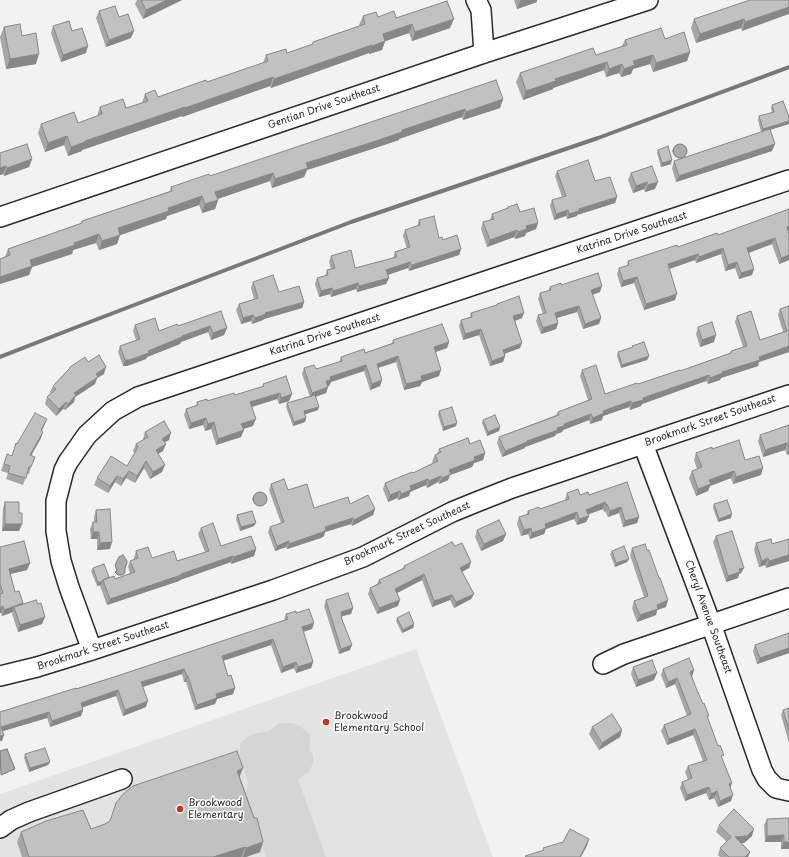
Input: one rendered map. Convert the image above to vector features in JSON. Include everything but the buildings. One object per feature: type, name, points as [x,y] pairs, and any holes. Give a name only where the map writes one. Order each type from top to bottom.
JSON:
[{"type":"street","points":[[476,0],[482,10],[484,53]]},
{"type":"street","name":"Gentian Drive Southeast","points":[[0,217],[484,53],[648,0]]},
{"type":"street","name":"Katrina Drive Southeast","points":[[92,650],[61,561],[56,531],[56,501],[64,470],[68,462],[87,435],[113,411],[138,397],[789,180]]},
{"type":"street","name":"Brookmark Street Southeast","points":[[0,676],[37,667],[92,650],[270,592],[363,557],[474,502],[789,395]]},
{"type":"street","name":"Cheryl Avenue Southeast","points":[[643,444],[711,624],[762,770],[766,779],[783,789]]},
{"type":"street","points":[[603,664],[624,654],[789,598]]},
{"type":"street","points":[[0,828],[11,820],[29,812],[122,778]]},
{"type":"shaded area","points":[[677,144],[683,144],[687,148],[687,154],[683,158],[677,158],[673,154],[673,148]]},
{"type":"shaded area","points":[[257,492],[263,492],[267,496],[267,502],[263,506],[257,506],[253,502],[253,496]]},
{"type":"shaded area","points":[[123,555],[127,561],[125,573],[118,575],[115,572],[117,571],[115,565],[119,557]]},
{"type":"shaded area","name":"Brookwood Elementary School","points":[[416,649],[493,857],[0,857],[0,794]]},
{"type":"shaded area","points":[[279,723],[296,724],[309,733],[309,749],[313,755],[313,763],[309,772],[298,779],[326,857],[266,857],[243,794],[247,789],[248,781],[240,759],[240,743],[253,734],[269,731]]},
{"type":"shaded area","points":[[7,749],[15,769],[1,775],[0,751]]},
{"type":"waterway","points":[[0,357],[351,222],[598,138],[789,67]]},
{"type":"place","name":"Brookwood Elementary School","points":[[326,722]]},
{"type":"place","name":"Brookwood Elementary","points":[[180,809]]}]
